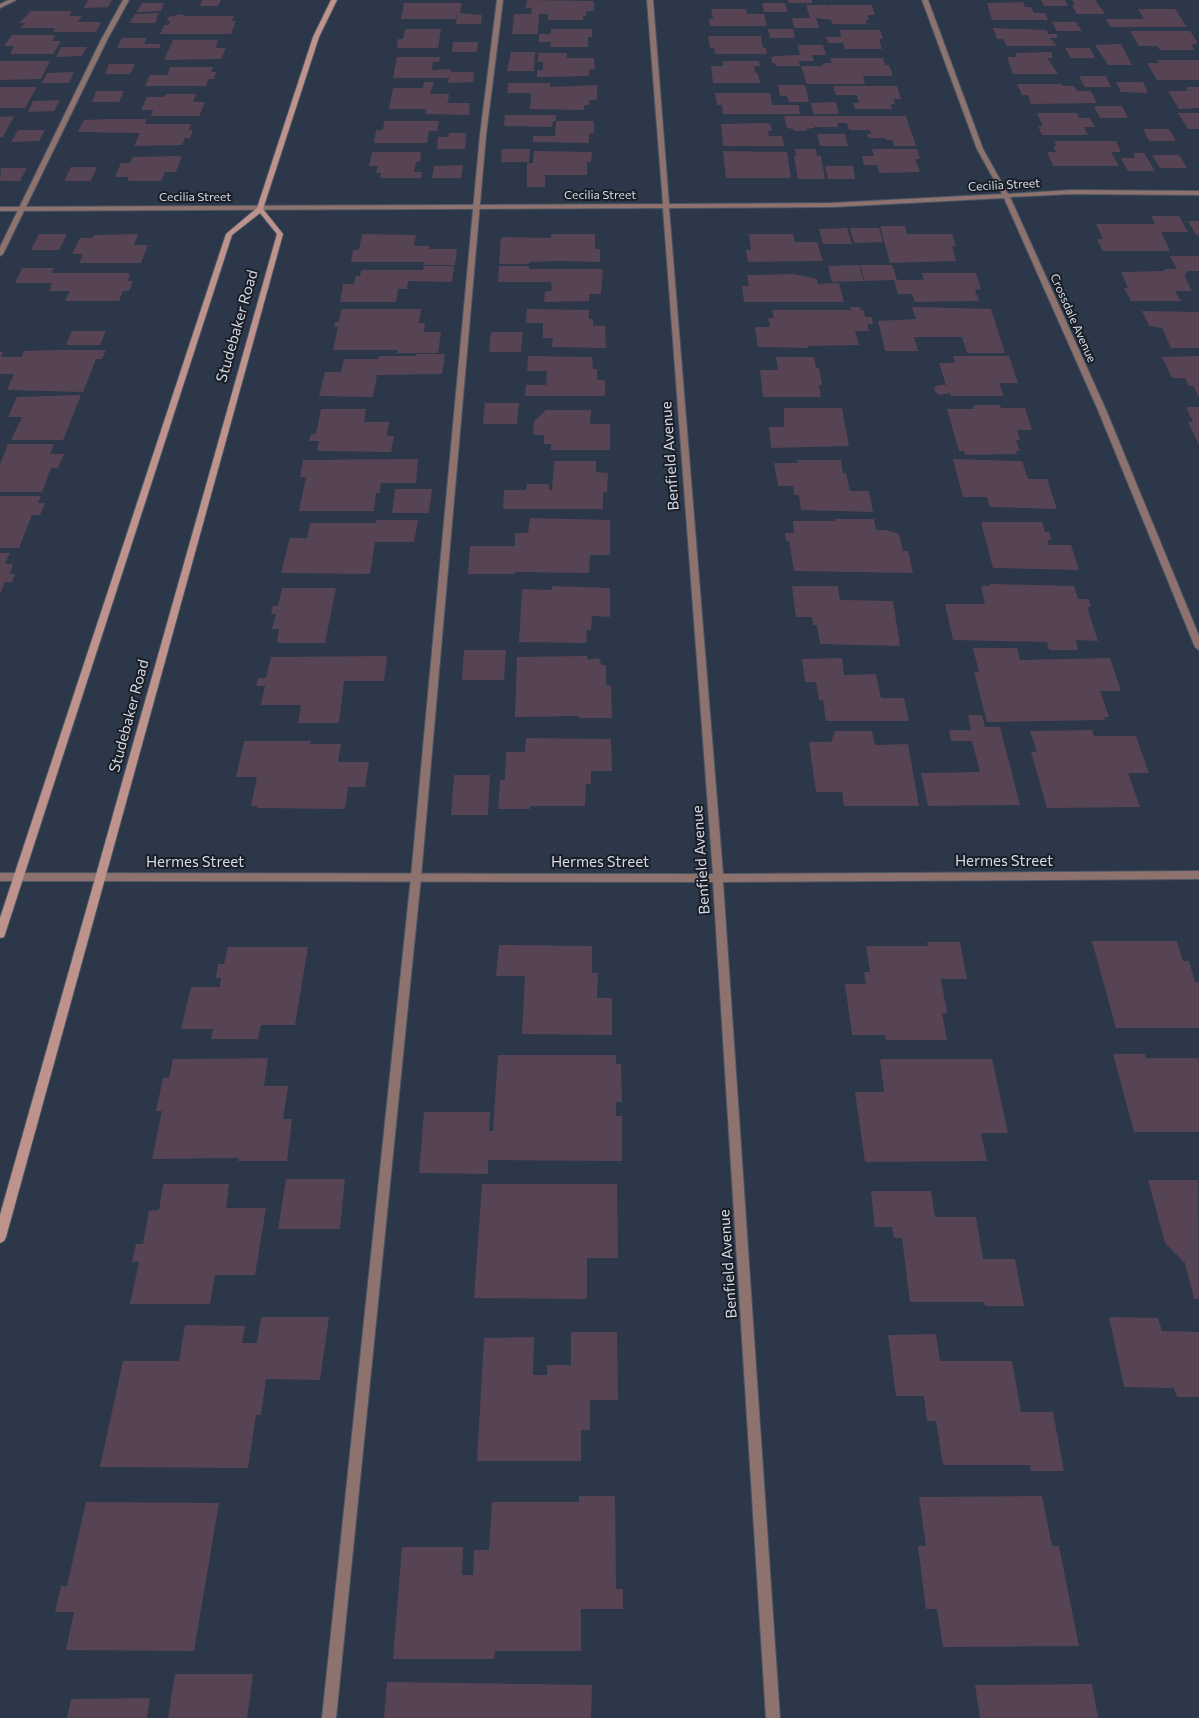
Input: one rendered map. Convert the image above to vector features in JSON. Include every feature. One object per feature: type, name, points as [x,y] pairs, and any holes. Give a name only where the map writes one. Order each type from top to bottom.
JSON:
[{"type":"main road","points":[[0,934],[229,234],[260,209],[316,37],[334,0]]},
{"type":"main road","name":"Studebaker Road","points":[[0,1237],[62,1009],[102,876],[280,234],[260,209]]},
{"type":"street","points":[[0,6],[13,0]]},
{"type":"street","points":[[0,254],[24,209],[104,40],[126,0]]},
{"type":"street","points":[[328,1718],[416,877],[482,135],[500,0]]},
{"type":"street","name":"Benfield Avenue","points":[[650,0],[718,878],[772,1718]]},
{"type":"street","name":"Crossdale Avenue","points":[[924,0],[980,149],[1006,196],[1102,410],[1199,647]]},
{"type":"street","name":"Cecilia Street","points":[[0,209],[832,205],[1071,192],[1199,193]]},
{"type":"street","name":"Hermes Street","points":[[0,876],[718,878],[1199,875]]},
{"type":"building","points":[[88,0],[112,0],[108,7],[84,8]]},
{"type":"building","points":[[202,0],[221,0],[218,6],[200,6]]},
{"type":"building","points":[[527,0],[594,1],[594,11],[586,11],[586,16],[583,16],[583,20],[548,20],[548,14],[539,14],[538,34],[512,34],[514,14],[531,14],[532,8],[526,8]]},
{"type":"building","points":[[788,0],[812,0],[812,3],[788,3]]},
{"type":"building","points":[[1041,0],[1065,0],[1068,6],[1044,6]]},
{"type":"building","points":[[1072,0],[1095,0],[1105,14],[1077,14],[1072,5],[1075,5]]},
{"type":"building","points":[[1023,2],[1025,7],[1031,7],[1034,13],[1045,13],[1048,20],[992,20],[987,3]]},
{"type":"building","points":[[142,3],[164,3],[161,11],[137,12]]},
{"type":"building","points":[[404,3],[462,3],[460,13],[482,15],[481,24],[456,24],[457,14],[455,19],[401,19]]},
{"type":"building","points":[[762,3],[785,3],[788,12],[764,12]]},
{"type":"building","points":[[806,5],[828,5],[831,11],[829,5],[872,5],[875,15],[867,15],[869,20],[865,20],[867,24],[832,24],[831,20],[816,18],[819,28],[794,28],[792,18],[810,18]]},
{"type":"building","points":[[711,9],[746,9],[747,14],[764,14],[767,26],[710,26],[709,19],[713,19]]},
{"type":"building","points":[[1138,9],[1175,9],[1187,27],[1110,27],[1106,19],[1144,19]]},
{"type":"building","points":[[31,11],[72,11],[69,16],[82,16],[78,22],[101,22],[96,32],[53,32],[55,28],[21,28],[25,23],[19,23]]},
{"type":"building","points":[[159,13],[155,23],[130,23],[135,14]]},
{"type":"building","points":[[182,14],[185,16],[234,16],[232,21],[236,21],[231,34],[160,34],[164,25],[169,25],[168,17]]},
{"type":"building","points":[[1052,22],[1076,22],[1082,31],[1057,31]]},
{"type":"building","points":[[993,28],[1047,30],[1048,34],[1056,34],[1058,38],[1050,38],[1057,46],[1007,46],[1003,39],[997,39]]},
{"type":"building","points":[[405,29],[441,29],[438,48],[397,48],[398,39],[403,39]]},
{"type":"building","points":[[551,29],[592,29],[592,37],[588,37],[588,47],[550,47],[551,42],[539,42],[539,34],[551,34]]},
{"type":"building","points":[[768,29],[793,29],[795,38],[770,38]]},
{"type":"building","points":[[840,30],[880,30],[883,39],[879,39],[882,49],[845,49],[843,43],[828,43],[826,37],[841,37]]},
{"type":"building","points":[[1130,31],[1190,31],[1198,43],[1191,45],[1195,50],[1160,50],[1157,46],[1139,46]]},
{"type":"building","points":[[12,35],[55,35],[52,41],[61,41],[53,54],[10,54],[14,46],[4,46]]},
{"type":"building","points":[[708,36],[761,36],[763,48],[766,48],[767,54],[715,54],[714,48],[710,48]]},
{"type":"building","points":[[122,38],[147,38],[144,44],[161,44],[159,48],[117,48]]},
{"type":"building","points":[[173,40],[218,40],[216,48],[226,48],[221,59],[164,60]]},
{"type":"building","points":[[453,42],[478,42],[477,52],[452,52]]},
{"type":"building","points":[[1121,44],[1132,65],[1108,65],[1095,45]]},
{"type":"building","points":[[798,45],[823,45],[826,55],[812,55],[814,61],[799,61],[800,66],[776,66],[775,63],[772,63],[771,57],[774,56],[800,55]]},
{"type":"building","points":[[61,47],[87,47],[82,56],[56,57]]},
{"type":"building","points":[[1065,48],[1090,48],[1095,58],[1071,58]]},
{"type":"building","points":[[511,52],[535,52],[534,71],[507,71]]},
{"type":"building","points":[[1051,52],[1053,58],[1047,58],[1058,74],[1013,74],[1007,57],[1017,57],[1015,53]]},
{"type":"building","points":[[538,53],[567,53],[567,58],[594,58],[595,69],[589,69],[589,76],[537,77],[537,70],[543,70],[543,62],[538,62]]},
{"type":"building","points":[[397,57],[440,57],[439,62],[433,62],[432,70],[451,69],[451,72],[474,72],[473,82],[448,83],[449,78],[393,78]]},
{"type":"building","points":[[830,58],[883,58],[885,65],[889,65],[893,76],[863,76],[865,84],[807,84],[801,66],[823,66],[823,63],[832,63]]},
{"type":"building","points":[[1157,60],[1199,60],[1199,80],[1157,80],[1147,63],[1159,63]]},
{"type":"building","points":[[0,61],[50,61],[41,79],[0,80]]},
{"type":"building","points":[[723,61],[759,61],[760,66],[754,66],[760,83],[713,83],[711,66],[723,66]]},
{"type":"building","points":[[109,64],[135,64],[130,74],[105,74]]},
{"type":"building","points":[[170,67],[213,67],[211,72],[216,72],[214,79],[208,79],[206,86],[145,86],[150,75],[167,75]]},
{"type":"building","points":[[74,72],[69,83],[42,83],[47,73]]},
{"type":"building","points":[[1079,76],[1106,76],[1111,87],[1085,87]]},
{"type":"building","points":[[424,82],[434,82],[430,94],[449,94],[448,102],[445,103],[470,103],[469,115],[425,114],[426,109],[389,109],[393,88],[423,88]]},
{"type":"building","points":[[1116,82],[1143,82],[1148,93],[1121,92]]},
{"type":"building","points":[[508,83],[550,83],[550,87],[597,85],[597,100],[589,100],[589,105],[584,105],[584,110],[530,109],[531,93],[507,93]]},
{"type":"building","points":[[1017,84],[1062,84],[1063,86],[1074,86],[1077,91],[1091,91],[1097,103],[1031,104],[1028,95],[1022,95]]},
{"type":"building","points":[[778,85],[805,85],[809,102],[789,102],[787,96],[780,96]]},
{"type":"building","points":[[833,86],[897,86],[901,99],[893,99],[895,104],[891,104],[892,109],[855,109],[853,103],[859,103],[857,95],[836,95]]},
{"type":"building","points":[[0,87],[37,87],[25,108],[0,108]]},
{"type":"building","points":[[1186,87],[1199,87],[1199,108],[1179,109],[1168,91],[1188,91]]},
{"type":"building","points":[[96,91],[124,91],[119,102],[92,102]]},
{"type":"building","points":[[715,93],[770,93],[772,105],[799,105],[800,114],[723,114],[722,105],[717,105]]},
{"type":"building","points":[[166,94],[196,94],[193,102],[205,102],[199,116],[151,116],[153,110],[141,110],[147,97],[164,97]]},
{"type":"building","points":[[60,100],[54,111],[28,112],[33,101]]},
{"type":"building","points":[[836,102],[839,114],[813,114],[811,103]]},
{"type":"building","points":[[1094,106],[1122,106],[1128,118],[1100,118]]},
{"type":"building","points":[[1037,113],[1077,113],[1079,118],[1090,118],[1095,127],[1084,127],[1088,135],[1042,135],[1038,126],[1043,126]]},
{"type":"building","points":[[1178,113],[1199,113],[1199,129],[1188,129]]},
{"type":"building","points":[[505,115],[556,115],[556,121],[553,121],[552,127],[504,126]]},
{"type":"building","points":[[14,116],[3,137],[0,137],[0,117]]},
{"type":"building","points":[[784,116],[906,116],[916,146],[894,146],[892,140],[868,138],[867,134],[871,134],[870,130],[849,130],[847,123],[837,123],[838,127],[815,127],[813,122],[814,128],[806,129],[807,131],[794,131],[787,128]]},
{"type":"building","points":[[147,119],[145,124],[191,124],[188,130],[193,130],[190,138],[185,138],[182,145],[134,146],[140,133],[78,132],[84,120]]},
{"type":"building","points":[[384,121],[439,121],[437,131],[429,131],[427,143],[374,143],[376,130],[383,130]]},
{"type":"building","points":[[556,121],[594,121],[594,133],[589,133],[589,143],[533,142],[533,136],[555,136]]},
{"type":"building","points":[[766,123],[771,125],[772,131],[768,131],[769,136],[782,136],[784,146],[723,146],[721,124]]},
{"type":"building","points":[[1143,129],[1169,129],[1176,141],[1149,141]]},
{"type":"building","points":[[18,130],[45,130],[39,141],[11,142]]},
{"type":"building","points":[[449,133],[466,133],[465,149],[437,149],[438,137],[448,137]]},
{"type":"building","points":[[817,134],[845,134],[848,146],[820,146]]},
{"type":"building","points":[[1054,141],[1116,141],[1121,152],[1111,152],[1119,166],[1053,166],[1047,152],[1056,152],[1053,146],[1057,146]]},
{"type":"building","points":[[502,149],[530,149],[529,162],[501,162]]},
{"type":"building","points":[[795,149],[816,149],[817,156],[821,156],[825,179],[798,179],[794,156],[796,156]]},
{"type":"building","points":[[872,149],[917,149],[920,159],[915,159],[920,172],[879,173],[877,165],[864,165],[862,156],[874,156]]},
{"type":"building","points":[[534,151],[592,152],[591,162],[587,162],[587,175],[545,175],[545,187],[527,187],[527,163],[533,163]]},
{"type":"building","points":[[723,151],[787,152],[791,178],[726,178]]},
{"type":"building","points":[[372,152],[421,152],[420,162],[416,162],[414,172],[422,172],[421,178],[380,178],[381,173],[376,173],[378,166],[369,166]]},
{"type":"building","points":[[1133,153],[1144,153],[1155,171],[1128,171],[1121,158],[1135,158]]},
{"type":"building","points":[[1152,155],[1179,155],[1187,168],[1160,168]]},
{"type":"building","points":[[182,156],[176,172],[165,172],[161,181],[127,181],[129,177],[115,177],[121,163],[130,163],[133,157]]},
{"type":"building","points":[[463,165],[461,178],[432,178],[434,166]]},
{"type":"building","points":[[825,166],[853,166],[855,179],[828,179]]},
{"type":"building","points":[[71,167],[97,167],[91,181],[64,181]]},
{"type":"building","points":[[1,168],[27,168],[20,181],[0,181]]},
{"type":"building","points":[[1151,216],[1179,216],[1188,232],[1161,232],[1170,251],[1103,251],[1097,239],[1103,239],[1096,224],[1155,224]]},
{"type":"building","points":[[1188,221],[1199,221],[1199,235],[1196,235]]},
{"type":"building","points":[[880,226],[905,226],[907,234],[952,234],[956,246],[952,246],[956,261],[890,263]]},
{"type":"building","points":[[847,228],[852,244],[823,244],[819,229]]},
{"type":"building","points":[[850,228],[879,228],[883,242],[854,243]]},
{"type":"building","points":[[39,234],[67,234],[59,250],[31,250]]},
{"type":"building","points":[[138,234],[134,245],[148,245],[141,263],[79,263],[83,254],[72,254],[80,238],[92,238],[94,235]]},
{"type":"building","points":[[362,234],[416,235],[414,246],[429,246],[429,249],[457,249],[455,265],[423,265],[424,262],[351,262],[353,250],[359,250]]},
{"type":"building","points":[[551,234],[595,234],[595,249],[600,249],[600,262],[559,261],[499,264],[501,237],[551,238]]},
{"type":"building","points":[[749,234],[793,234],[795,242],[817,242],[823,261],[748,262],[746,250],[751,250]]},
{"type":"building","points":[[1170,256],[1199,256],[1199,271],[1187,271],[1185,277],[1192,291],[1175,291],[1181,301],[1131,301],[1124,288],[1128,288],[1121,272],[1177,269]]},
{"type":"building","points":[[859,265],[864,281],[832,282],[828,266]]},
{"type":"building","points":[[860,265],[892,265],[897,280],[924,280],[922,273],[976,273],[981,289],[975,290],[979,301],[915,302],[912,294],[898,294],[894,280],[865,281]]},
{"type":"building","points":[[424,266],[454,266],[452,282],[408,281],[407,289],[398,289],[396,302],[340,302],[343,284],[354,284],[356,276],[360,276],[361,270],[423,270]]},
{"type":"building","points":[[499,266],[529,266],[529,269],[603,269],[601,294],[589,294],[589,301],[544,302],[545,292],[552,290],[551,282],[498,282]]},
{"type":"building","points":[[22,268],[54,268],[51,273],[130,273],[128,281],[133,281],[129,291],[123,291],[119,301],[65,301],[70,291],[49,291],[52,283],[15,283]]},
{"type":"building","points":[[794,274],[817,279],[818,284],[839,283],[844,302],[744,302],[742,286],[749,286],[747,275]]},
{"type":"building","points":[[850,307],[860,307],[861,310],[864,310],[865,317],[872,317],[873,324],[867,324],[869,331],[855,331],[859,345],[807,346],[808,348],[758,347],[755,327],[770,327],[768,318],[774,318],[772,310],[851,310]]},
{"type":"building","points":[[912,307],[991,309],[1005,353],[967,353],[962,337],[914,337],[918,351],[885,351],[878,321],[916,319]]},
{"type":"building","points":[[341,309],[421,309],[419,323],[425,323],[424,332],[441,332],[438,353],[397,353],[398,350],[333,350],[338,327],[334,327],[335,322],[339,322]]},
{"type":"building","points":[[527,309],[589,310],[589,319],[593,319],[593,326],[605,326],[606,348],[552,347],[553,338],[543,338],[543,323],[526,323]]},
{"type":"building","points":[[1142,311],[1199,312],[1199,348],[1171,348],[1162,328],[1149,326]]},
{"type":"building","points":[[72,331],[106,331],[100,345],[66,345]]},
{"type":"building","points":[[491,332],[523,332],[521,352],[489,352]]},
{"type":"building","points":[[106,350],[102,359],[96,359],[83,392],[7,390],[14,374],[0,374],[0,352],[3,352],[1,357],[22,357],[24,351]]},
{"type":"building","points":[[416,354],[445,354],[442,374],[377,375],[373,397],[319,396],[325,372],[341,372],[344,359],[379,359],[379,356],[415,356]]},
{"type":"building","points":[[528,356],[592,357],[593,369],[597,369],[597,380],[605,380],[605,396],[525,396],[526,385],[546,385],[547,371],[527,371]]},
{"type":"building","points":[[953,356],[1009,356],[1018,383],[999,383],[1004,396],[951,396],[950,393],[940,395],[935,392],[934,388],[938,385],[946,385],[939,363],[955,363]]},
{"type":"building","points":[[1199,356],[1199,397],[1193,386],[1189,386],[1185,378],[1172,378],[1162,357]]},
{"type":"building","points":[[776,357],[814,357],[816,368],[819,368],[822,385],[819,385],[821,397],[763,397],[760,370],[778,370]]},
{"type":"building","points":[[81,395],[63,440],[11,440],[22,417],[8,417],[17,397]]},
{"type":"building","points":[[485,403],[519,403],[517,424],[483,424]]},
{"type":"building","points":[[973,405],[1000,405],[1001,408],[1025,408],[1032,430],[1017,430],[1020,440],[1016,440],[1020,451],[1016,451],[1017,454],[965,455],[964,451],[959,451],[947,409],[974,409]]},
{"type":"building","points":[[1186,407],[1199,407],[1199,445],[1188,422],[1193,422]]},
{"type":"building","points":[[784,408],[842,408],[849,446],[771,448],[769,427],[784,427]]},
{"type":"building","points":[[321,409],[366,409],[364,422],[389,422],[387,436],[394,436],[391,452],[317,451],[319,441],[309,441],[311,434],[316,434]]},
{"type":"building","points":[[546,410],[591,410],[590,424],[610,424],[610,450],[551,450],[551,444],[544,444],[544,435],[533,435],[534,421]]},
{"type":"building","points":[[8,444],[54,444],[50,454],[64,454],[58,468],[51,468],[42,492],[0,492],[0,464]]},
{"type":"building","points":[[418,459],[416,483],[381,483],[380,493],[376,493],[374,511],[299,511],[306,477],[300,477],[303,460]]},
{"type":"building","points":[[953,459],[1022,461],[1028,479],[1047,479],[1057,509],[990,507],[987,497],[963,497]]},
{"type":"building","points":[[797,460],[841,460],[843,473],[846,473],[850,491],[869,491],[873,512],[801,510],[799,495],[794,495],[793,486],[778,486],[774,463],[798,463]]},
{"type":"building","points":[[554,461],[596,461],[596,472],[608,473],[607,492],[603,492],[603,509],[503,509],[504,490],[526,490],[527,484],[549,484],[549,490],[552,490]]},
{"type":"building","points":[[395,489],[432,489],[429,513],[392,513]]},
{"type":"building","points":[[0,496],[41,496],[38,503],[45,503],[40,515],[32,515],[19,548],[0,548]]},
{"type":"building","points":[[530,518],[610,520],[610,555],[590,555],[589,573],[515,572],[515,574],[468,574],[470,546],[515,546],[515,533],[528,533]]},
{"type":"building","points":[[835,519],[874,519],[876,530],[887,530],[899,534],[903,551],[908,551],[913,573],[794,571],[789,541],[786,541],[785,533],[794,533],[793,521],[835,521]]},
{"type":"building","points":[[376,520],[418,520],[414,542],[375,542],[370,574],[281,573],[290,538],[307,538],[310,523],[376,523]]},
{"type":"building","points":[[981,522],[1042,522],[1045,532],[1049,532],[1052,540],[1047,540],[1049,545],[1071,545],[1079,570],[993,568]]},
{"type":"building","points":[[0,553],[10,553],[5,564],[13,564],[10,574],[15,574],[12,582],[5,582],[0,594]]},
{"type":"building","points":[[990,584],[1074,586],[1078,599],[1089,599],[1091,607],[1087,607],[1098,641],[1076,640],[1078,650],[1049,650],[1047,642],[953,640],[945,604],[985,604],[981,586],[990,586]]},
{"type":"building","points":[[552,586],[610,588],[610,617],[592,616],[591,630],[587,630],[586,643],[519,642],[522,589],[552,590]]},
{"type":"building","points":[[792,586],[838,586],[840,600],[893,601],[900,646],[820,644],[817,625],[813,625],[812,617],[796,617]]},
{"type":"building","points":[[282,588],[336,588],[325,643],[277,643],[279,629],[272,629],[276,614],[271,614],[273,606],[278,606]]},
{"type":"building","points":[[973,648],[1017,648],[1020,660],[1110,658],[1121,691],[1100,691],[1109,717],[1104,717],[1105,720],[987,722],[974,672],[979,672]]},
{"type":"building","points":[[464,650],[506,650],[504,680],[462,680]]},
{"type":"building","points":[[387,656],[384,681],[344,681],[339,723],[298,723],[301,705],[261,705],[265,686],[256,686],[258,678],[266,678],[271,657]]},
{"type":"building","points":[[587,656],[588,660],[600,659],[601,665],[606,665],[606,685],[611,685],[612,718],[579,718],[579,716],[515,717],[517,657]]},
{"type":"building","points":[[842,658],[844,675],[876,674],[881,698],[904,698],[909,721],[826,721],[823,700],[819,700],[816,682],[805,682],[802,659]]},
{"type":"building","points":[[968,715],[982,715],[985,727],[1000,727],[1020,805],[928,806],[921,773],[980,772],[972,741],[951,741],[949,730],[971,730]]},
{"type":"building","points":[[1092,730],[1094,736],[1136,736],[1149,773],[1128,773],[1140,807],[1047,808],[1031,752],[1037,752],[1030,731]]},
{"type":"building","points":[[835,731],[872,731],[875,745],[908,744],[919,806],[844,806],[842,792],[816,792],[809,742],[831,742]]},
{"type":"building","points":[[526,738],[611,739],[612,771],[591,771],[591,784],[586,784],[585,806],[530,806],[530,809],[498,809],[500,780],[505,780],[506,752],[525,752]]},
{"type":"building","points":[[244,741],[311,741],[310,744],[341,744],[338,762],[369,762],[365,787],[348,787],[345,809],[257,808],[258,806],[251,806],[257,777],[236,777]]},
{"type":"building","points":[[454,775],[490,775],[488,815],[451,815]]},
{"type":"building","points":[[1092,941],[1177,941],[1183,961],[1189,961],[1195,982],[1199,982],[1199,1028],[1116,1028]]},
{"type":"building","points":[[927,942],[960,942],[967,979],[941,979],[947,1013],[942,1013],[947,1040],[886,1040],[885,1035],[852,1035],[845,984],[866,984],[864,972],[870,972],[866,946],[928,946]]},
{"type":"building","points":[[499,945],[592,946],[592,973],[598,973],[597,998],[612,998],[612,1035],[522,1034],[525,976],[496,976]]},
{"type":"building","points":[[228,947],[308,947],[295,1025],[261,1025],[258,1039],[211,1039],[213,1029],[181,1029],[191,987],[220,987],[221,978],[216,978],[218,964],[224,964]]},
{"type":"building","points":[[1113,1054],[1145,1054],[1146,1058],[1199,1058],[1199,1132],[1134,1132]]},
{"type":"building","points":[[498,1055],[616,1055],[616,1064],[621,1064],[622,1102],[616,1102],[616,1116],[622,1116],[622,1161],[488,1160],[488,1174],[419,1173],[424,1112],[490,1112],[489,1131],[493,1131]]},
{"type":"building","points":[[268,1058],[264,1086],[288,1086],[283,1119],[292,1119],[287,1161],[238,1161],[239,1158],[152,1159],[162,1111],[156,1111],[163,1078],[169,1078],[173,1059]]},
{"type":"building","points":[[880,1059],[992,1059],[1008,1133],[981,1133],[987,1161],[865,1162],[855,1092],[884,1092]]},
{"type":"building","points":[[286,1179],[345,1179],[340,1229],[278,1229]]},
{"type":"building","points":[[1148,1180],[1198,1180],[1199,1299],[1194,1299],[1185,1263],[1165,1243]]},
{"type":"building","points":[[163,1184],[229,1184],[226,1208],[266,1208],[255,1275],[215,1275],[210,1304],[130,1304],[139,1262],[132,1262],[136,1244],[143,1244],[149,1211],[159,1210]]},
{"type":"building","points":[[482,1184],[617,1184],[618,1258],[587,1258],[587,1299],[474,1298]]},
{"type":"building","points":[[871,1191],[931,1191],[935,1217],[976,1217],[983,1259],[1015,1259],[1024,1306],[985,1306],[984,1302],[910,1302],[902,1238],[894,1238],[892,1227],[875,1227]]},
{"type":"building","points":[[261,1317],[329,1317],[320,1380],[266,1379],[261,1415],[256,1415],[248,1468],[100,1467],[123,1361],[179,1361],[185,1325],[245,1326],[242,1343],[257,1343]]},
{"type":"building","points":[[1109,1317],[1158,1318],[1162,1331],[1199,1332],[1199,1397],[1177,1397],[1174,1388],[1124,1387]]},
{"type":"building","points":[[571,1332],[617,1332],[618,1400],[590,1400],[590,1430],[581,1430],[581,1461],[477,1461],[484,1338],[534,1337],[533,1375],[547,1375],[547,1365],[571,1365]]},
{"type":"building","points":[[936,1334],[940,1361],[1012,1361],[1021,1412],[1053,1412],[1064,1471],[1031,1471],[1030,1465],[943,1465],[936,1421],[927,1421],[924,1396],[896,1396],[888,1335]]},
{"type":"building","points":[[579,1496],[615,1496],[616,1589],[623,1589],[623,1609],[581,1609],[581,1651],[495,1651],[494,1659],[393,1659],[402,1547],[463,1547],[462,1575],[473,1575],[474,1550],[489,1550],[492,1502],[579,1502]]},
{"type":"building","points":[[1042,1496],[1052,1546],[1059,1546],[1079,1646],[943,1647],[937,1609],[926,1609],[918,1546],[926,1546],[919,1497]]},
{"type":"building","points":[[86,1502],[219,1503],[194,1651],[66,1650],[74,1612],[55,1612],[61,1586],[67,1586]]},
{"type":"building","points":[[175,1674],[253,1674],[247,1718],[168,1718]]},
{"type":"building","points":[[387,1682],[592,1685],[591,1718],[384,1718]]},
{"type":"building","points":[[1092,1684],[1098,1718],[980,1718],[975,1685]]},
{"type":"building","points":[[150,1698],[147,1718],[67,1718],[71,1699]]}]
